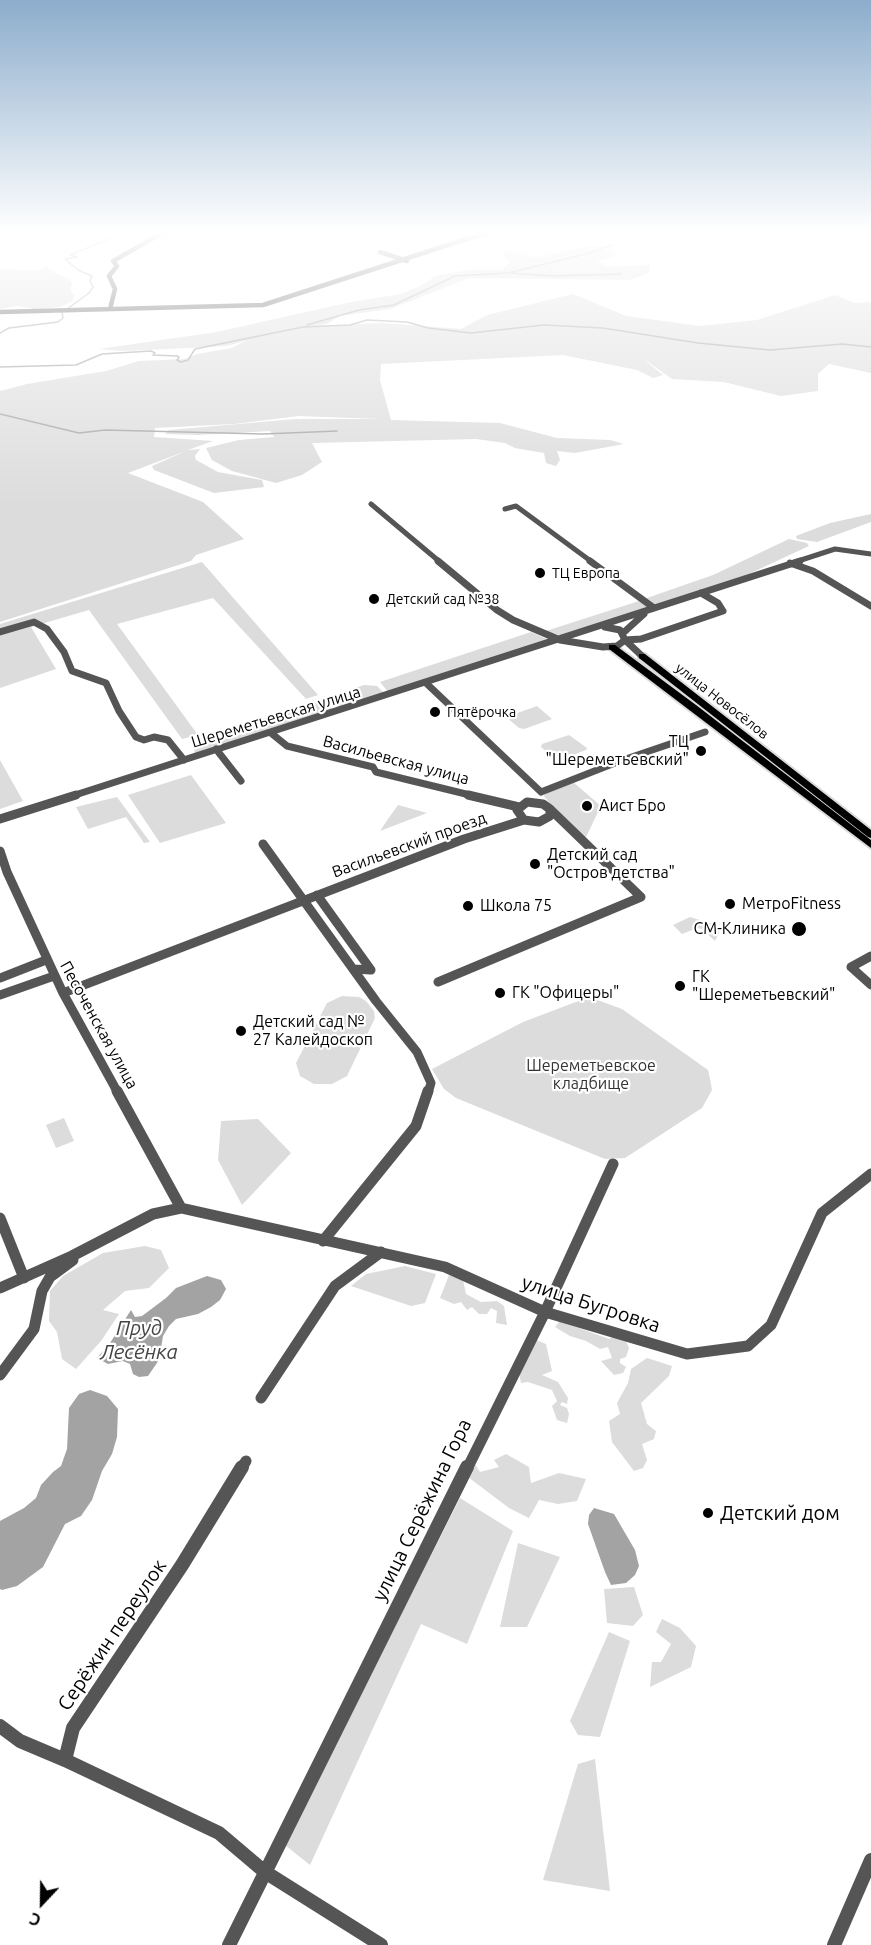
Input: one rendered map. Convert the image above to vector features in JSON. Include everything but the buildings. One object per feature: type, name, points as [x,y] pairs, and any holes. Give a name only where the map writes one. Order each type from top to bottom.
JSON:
[{"type":"main road","name":"улица Новосёлов","points":[[612,647],[693,706],[871,845]]},
{"type":"main road","name":"улица Новосёлов","points":[[638,653],[871,835]]},
{"type":"street","points":[[370,504],[496,610],[527,627],[560,640],[612,647],[624,638],[636,620],[654,608],[516,506],[504,509]]},
{"type":"street","points":[[790,563],[835,549],[871,554]]},
{"type":"street","points":[[790,563],[813,571],[871,606]]},
{"type":"street","name":"Шереметьевская улица","points":[[0,819],[588,632],[790,563]]},
{"type":"street","points":[[624,638],[641,639],[723,610],[718,603],[701,593]]},
{"type":"street","points":[[0,632],[34,622],[47,629],[64,652],[72,671],[106,683],[118,711],[136,737],[144,741],[154,737],[168,740],[184,760]]},
{"type":"street","points":[[602,626],[614,628],[638,653]]},
{"type":"street","points":[[588,632],[587,640],[594,645]]},
{"type":"street","points":[[638,653],[637,642],[641,639]]},
{"type":"street","points":[[426,683],[541,792]]},
{"type":"street","points":[[541,792],[620,761],[705,732]]},
{"type":"street","name":"Васильевская улица","points":[[271,733],[287,746],[373,767],[376,772],[519,807]]},
{"type":"street","points":[[216,749],[241,781]]},
{"type":"street","points":[[538,802],[541,792]]},
{"type":"street","points":[[438,982],[641,897],[550,809],[538,802],[527,802],[519,807],[518,814],[524,820],[544,821],[550,816],[550,809]]},
{"type":"street","name":"Васильевский проезд","points":[[63,993],[156,960],[464,839],[524,820]]},
{"type":"street","points":[[263,844],[417,1052],[431,1083],[416,1126],[322,1241]]},
{"type":"street","name":"Песоченская улица","points":[[0,851],[7,872],[54,976],[182,1208]]},
{"type":"street","points":[[317,895],[371,970],[354,969]]},
{"type":"street","points":[[871,956],[851,967],[871,985]]},
{"type":"street","points":[[0,978],[46,960]]},
{"type":"street","points":[[0,995],[54,976]]},
{"type":"street","name":"улица Серёжина Гора","points":[[229,1945],[546,1312],[613,1164]]},
{"type":"street","name":"улица Бугровка","points":[[182,1208],[445,1267],[546,1312],[687,1354],[748,1346],[771,1325],[822,1213],[871,1174]]},
{"type":"street","points":[[0,1288],[81,1251],[153,1214],[182,1208]]},
{"type":"street","points":[[0,1218],[24,1278]]},
{"type":"street","points":[[0,1375],[34,1329],[42,1291],[50,1277],[71,1262],[81,1251]]},
{"type":"street","points":[[261,1398],[336,1286],[381,1252]]},
{"type":"street","name":"Серёжин переулок","points":[[65,1760],[73,1728],[182,1565],[246,1461]]},
{"type":"street","points":[[0,1726],[20,1741],[219,1833],[265,1872],[381,1945]]},
{"type":"street","points":[[834,1945],[871,1860]]},
{"type":"green space","points":[[263,322],[331,322],[313,326],[383,323],[461,329],[474,322],[669,322],[700,326],[740,322],[871,322],[871,373],[829,364],[818,374],[818,391],[781,396],[724,382],[672,379],[641,357],[663,375],[653,378],[637,370],[563,355],[381,364],[380,380],[391,420],[500,423],[557,438],[610,440],[624,444],[575,453],[557,451],[560,460],[556,466],[546,463],[544,453],[515,448],[505,443],[476,439],[312,443],[322,462],[302,475],[276,483],[232,471],[212,460],[206,448],[239,440],[274,437],[270,431],[197,435],[165,434],[169,430],[295,419],[380,419],[299,416],[234,424],[155,428],[154,437],[213,441],[188,450],[200,449],[195,456],[196,460],[218,472],[262,480],[264,487],[214,493],[154,470],[152,466],[186,451],[128,473],[203,502],[244,539],[196,555],[191,561],[0,622],[0,391],[27,384],[106,371],[139,361],[185,359],[197,354],[232,348],[245,341],[226,346],[123,351],[99,349],[217,332]]},
{"type":"green space","points":[[871,514],[871,522],[817,542],[797,539],[796,536],[830,523]]},
{"type":"green space","points":[[789,539],[807,543],[809,546],[738,579],[655,607],[644,599],[713,575]]},
{"type":"green space","points":[[202,562],[318,695],[306,699],[213,598],[117,624],[198,735],[182,739],[89,610],[31,627],[56,669],[0,688],[0,624]]},
{"type":"green space","points":[[639,601],[650,608],[560,637],[546,631]]},
{"type":"green space","points":[[531,632],[549,640],[388,692],[380,682]]},
{"type":"green space","points":[[364,685],[377,686],[384,693],[337,708],[338,694]]},
{"type":"green space","points":[[324,700],[333,710],[195,754],[193,744],[202,738]]},
{"type":"green space","points":[[537,706],[552,719],[524,729],[519,728],[506,717]]},
{"type":"green space","points":[[569,735],[587,748],[586,750],[565,758],[551,756],[541,747],[542,744]]},
{"type":"green space","points":[[0,760],[23,801],[0,809]]},
{"type":"green space","points":[[191,775],[226,823],[160,843],[128,795]]},
{"type":"green space","points":[[573,782],[601,806],[586,837],[582,836],[553,808],[544,796]]},
{"type":"green space","points":[[117,797],[150,842],[144,843],[126,817],[88,829],[76,807]]},
{"type":"green space","points":[[398,805],[427,813],[380,831],[388,819]]},
{"type":"green space","points":[[690,917],[722,927],[715,941],[702,929],[697,928],[682,934],[673,925]]},
{"type":"green space","points":[[342,996],[359,997],[366,1001],[374,1011],[375,1018],[347,1076],[332,1084],[314,1084],[300,1076],[296,1063],[327,1003]]},
{"type":"green space","name":"Шереметьевское кладбище","points":[[589,997],[622,1009],[708,1070],[712,1090],[702,1108],[625,1158],[605,1159],[456,1098],[444,1089],[432,1069],[523,1022]]},
{"type":"green space","points":[[64,1118],[74,1141],[56,1148],[46,1125]]},
{"type":"green space","points":[[258,1119],[291,1153],[242,1205],[218,1160],[221,1121]]},
{"type":"green space","points":[[145,1246],[161,1250],[169,1268],[149,1288],[125,1291],[103,1310],[119,1314],[101,1341],[76,1369],[62,1359],[57,1332],[49,1321],[50,1291],[63,1276],[103,1253]]},
{"type":"green space","points":[[405,1266],[436,1274],[425,1303],[411,1306],[351,1286],[366,1274]]},
{"type":"green space","points":[[449,1275],[463,1280],[466,1294],[481,1302],[497,1301],[504,1306],[507,1325],[496,1323],[497,1311],[491,1308],[487,1314],[479,1314],[472,1307],[467,1310],[461,1302],[454,1304],[440,1298]]},
{"type":"green space","points":[[560,1321],[609,1339],[615,1336],[625,1339],[629,1348],[626,1357],[620,1359],[620,1363],[626,1367],[623,1373],[614,1375],[601,1361],[612,1358],[608,1347],[600,1349],[570,1336],[555,1327]]},
{"type":"green space","points":[[534,1339],[546,1344],[552,1371],[542,1375],[558,1382],[568,1398],[567,1404],[562,1402],[560,1405],[567,1408],[569,1414],[567,1423],[557,1420],[552,1406],[557,1401],[552,1390],[528,1382],[521,1383],[519,1373]]},
{"type":"green space","points":[[647,1358],[672,1366],[669,1376],[641,1403],[647,1424],[656,1431],[654,1439],[642,1444],[647,1460],[643,1468],[634,1471],[612,1442],[609,1421],[620,1414],[617,1403],[628,1383],[631,1369]]},
{"type":"green space","points":[[506,1454],[529,1467],[531,1483],[559,1473],[586,1479],[577,1501],[558,1504],[539,1500],[529,1518],[509,1508],[468,1477],[475,1464],[480,1472],[499,1467],[494,1460]]},
{"type":"green space","points":[[460,1498],[513,1531],[467,1644],[421,1624],[310,1865],[285,1845]]},
{"type":"green space","points":[[518,1543],[560,1557],[527,1627],[500,1627]]},
{"type":"green space","points":[[634,1587],[643,1615],[633,1626],[607,1623],[604,1589]]},
{"type":"green space","points":[[662,1619],[680,1628],[696,1646],[691,1667],[650,1687],[652,1662],[661,1662],[671,1644],[656,1632]]},
{"type":"green space","points":[[609,1632],[630,1641],[600,1737],[578,1735],[570,1721]]},
{"type":"green space","points":[[595,1759],[610,1891],[543,1880],[578,1764]]},
{"type":"water","name":"Пруд Лесёнка","points":[[207,1276],[221,1280],[226,1289],[220,1300],[198,1314],[176,1319],[169,1326],[163,1336],[159,1360],[148,1376],[139,1377],[133,1374],[130,1364],[123,1361],[108,1364],[97,1358],[110,1343],[131,1310],[135,1317],[142,1316],[176,1288]]},
{"type":"water","name":"Пруд Лесёнка","points":[[90,1390],[107,1396],[118,1409],[117,1437],[92,1500],[81,1516],[65,1524],[43,1567],[17,1586],[2,1590],[0,1589],[0,1521],[24,1508],[36,1498],[41,1485],[61,1466],[67,1449],[69,1408],[79,1394]]},
{"type":"water","points":[[594,1508],[614,1514],[635,1550],[639,1566],[635,1575],[626,1583],[611,1585],[605,1572],[588,1524],[589,1515]]},
{"type":"waterway","points":[[0,333],[9,328],[58,322]]},
{"type":"waterway","points":[[307,325],[318,322]]},
{"type":"waterway","points":[[0,367],[76,365],[102,354],[151,351],[155,353],[153,355],[177,356],[179,357],[177,360],[181,362],[188,360],[195,349],[303,327],[350,325],[361,322]]},
{"type":"waterway","points":[[402,322],[428,328],[471,333],[544,325],[603,328],[698,343],[770,350],[842,344],[871,347]]},
{"type":"waterway","points":[[0,414],[79,433],[105,430],[263,434],[337,431]]},
{"type":"place","name":"ТЦ Европа","points":[[540,573]]},
{"type":"place","name":"Детский сад №38","points":[[374,599]]},
{"type":"place","name":"Пятёрочка","points":[[435,712]]},
{"type":"place","name":"ТЦ \"Шереметьевский\"","points":[[701,751]]},
{"type":"place","name":"Аист Бро","points":[[587,806]]},
{"type":"place","name":"Детский сад \"Остров детства\"","points":[[535,864]]},
{"type":"place","name":"МетроFitness","points":[[730,904]]},
{"type":"place","name":"Школа 75","points":[[468,906]]},
{"type":"place","name":"СМ-Клиника","points":[[799,929]]},
{"type":"place","name":"ГК \"Шереметьевский\"","points":[[680,986]]},
{"type":"place","name":"ГК \"Офицеры\"","points":[[500,993]]},
{"type":"place","name":"Детский сад № 27 Калейдоскоп","points":[[241,1031]]},
{"type":"place","name":"Детский дом","points":[[708,1513]]}]
